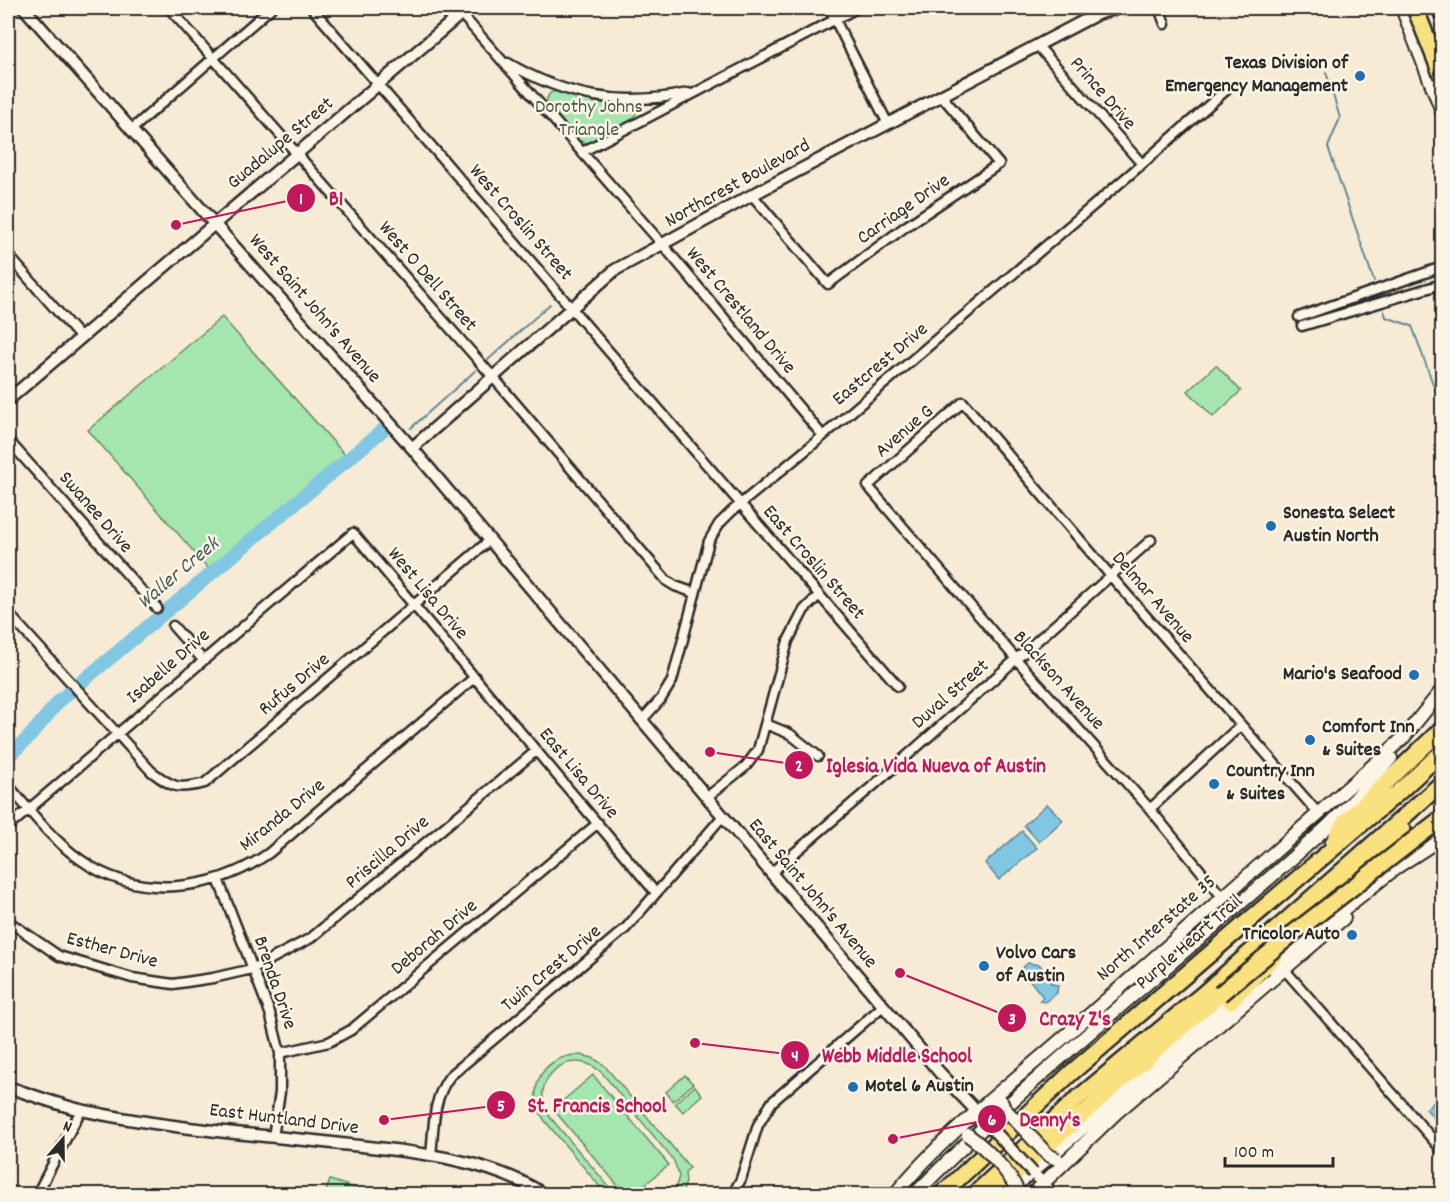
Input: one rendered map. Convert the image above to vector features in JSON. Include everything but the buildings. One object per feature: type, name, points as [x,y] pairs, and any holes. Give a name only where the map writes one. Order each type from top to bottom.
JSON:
[{"type":"highway","points":[[1415,8],[1443,76]]},
{"type":"highway","points":[[1440,8],[1443,13]]},
{"type":"highway","points":[[1328,852],[1344,822],[1443,729]]},
{"type":"highway","name":"Purple Heart Trail","points":[[942,1194],[1054,1088],[1443,752]]},
{"type":"highway","points":[[992,1194],[1225,997],[1407,826],[1443,785]]},
{"type":"highway","points":[[975,1194],[1077,1099],[1203,994],[1443,785]]},
{"type":"highway","points":[[1225,997],[1291,934],[1443,818]]},
{"type":"main road","points":[[1402,8],[1443,111]]},
{"type":"main road","name":"North Interstate 35","points":[[895,1194],[937,1149],[954,1134],[981,1116],[1004,1088],[1404,737],[1443,690]]},
{"type":"main road","points":[[915,1194],[1024,1090],[1327,827],[1389,760],[1404,737]]},
{"type":"main road","points":[[1006,1194],[1225,997],[1397,867],[1443,838]]},
{"type":"main road","points":[[954,1134],[968,1135],[997,1163],[1023,1194],[1043,1184],[1062,1159],[1284,969],[1443,838]]},
{"type":"main road","points":[[1004,1088],[1001,1101],[1004,1107],[1048,1155],[1062,1159]]},
{"type":"street","name":"West Saint John's Avenue","points":[[24,8],[412,448],[550,611]]},
{"type":"street","name":"West O Dell Street","points":[[169,8],[493,377],[667,581],[695,593]]},
{"type":"street","points":[[131,130],[271,8]]},
{"type":"street","name":"West Croslin Street","points":[[312,8],[704,460]]},
{"type":"street","points":[[829,8],[888,124]]},
{"type":"street","points":[[582,152],[857,8]]},
{"type":"street","name":"Northcrest Boulevard","points":[[412,448],[615,270],[1037,45],[1097,14],[1119,8]]},
{"type":"street","points":[[1159,8],[1165,24]]},
{"type":"street","name":"Guadalupe Street","points":[[8,400],[379,85],[462,10]]},
{"type":"street","name":"West Crestland Drive","points":[[462,10],[499,58],[663,245],[823,436]]},
{"type":"street","name":"Prince Drive","points":[[1037,45],[1142,165]]},
{"type":"street","points":[[1424,64],[1443,57]]},
{"type":"street","points":[[499,58],[548,83],[592,97],[645,100],[699,91]]},
{"type":"street","name":"Eastcrest Drive","points":[[642,720],[661,699],[672,681],[711,535],[732,511],[1142,165],[1225,91]]},
{"type":"street","name":"Carriage Drive","points":[[752,195],[828,284],[905,227],[999,164],[941,95]]},
{"type":"street","points":[[8,255],[80,337]]},
{"type":"street","points":[[9,273],[17,266]]},
{"type":"street","points":[[1299,317],[1443,267]]},
{"type":"street","points":[[1302,327],[1443,284]]},
{"type":"street","name":"Avenue G","points":[[868,486],[963,402]]},
{"type":"street","name":"Delmar Avenue","points":[[963,402],[1318,813]]},
{"type":"street","name":"Swanee Drive","points":[[8,440],[157,608]]},
{"type":"street","name":"East Croslin Street","points":[[704,460],[898,686]]},
{"type":"street","name":"Blackson Avenue","points":[[868,486],[1016,659],[1150,809],[1222,898]]},
{"type":"street","name":"West Lisa Drive","points":[[353,533],[475,677]]},
{"type":"street","name":"Isabelle Drive","points":[[8,827],[353,533]]},
{"type":"street","name":"Rufus Drive","points":[[8,613],[151,771],[169,785],[184,789],[205,783],[490,540]]},
{"type":"street","name":"Duval Street","points":[[771,873],[1150,540]]},
{"type":"street","points":[[707,798],[753,757],[762,742],[788,641],[804,610],[819,595]]},
{"type":"street","name":"East Saint John's Avenue","points":[[550,611],[940,1073],[1053,1194]]},
{"type":"street","points":[[173,626],[203,660]]},
{"type":"street","name":"East Lisa Drive","points":[[475,677],[656,893]]},
{"type":"street","name":"Miranda Drive","points":[[8,785],[58,842],[82,861],[123,880],[144,885],[169,887],[193,885],[218,879],[254,864],[269,853],[475,677]]},
{"type":"street","points":[[766,724],[790,734],[818,756]]},
{"type":"street","points":[[1150,809],[1241,725]]},
{"type":"street","name":"Priscilla Drive","points":[[252,969],[312,938],[536,751]]},
{"type":"street","name":"Twin Crest Drive","points":[[431,1156],[435,1109],[440,1093],[450,1076],[626,928],[723,816]]},
{"type":"street","name":"Deborah Drive","points":[[279,1053],[329,1042],[351,1030],[598,823]]},
{"type":"street","name":"Brenda Drive","points":[[218,879],[270,1013],[279,1053],[280,1092],[273,1137]]},
{"type":"street","name":"Esther Drive","points":[[8,921],[59,956],[132,978],[173,984],[252,969]]},
{"type":"street","points":[[1284,969],[1443,1150]]},
{"type":"street","points":[[733,1194],[741,1179],[758,1125],[772,1102],[883,1006]]},
{"type":"street","name":"East Huntland Drive","points":[[12,1088],[81,1110],[123,1118],[431,1156],[485,1166],[518,1179],[543,1194]]},
{"type":"street","points":[[37,1194],[81,1110]]},
{"type":"green space","name":"Dorothy Johns Triangle","points":[[559,90],[581,98],[629,104],[636,109],[636,114],[631,121],[588,143],[579,141],[547,105],[550,93]]},
{"type":"green space","points":[[222,317],[347,457],[213,574],[88,430]]},
{"type":"green space","points":[[1216,365],[1241,391],[1213,417],[1188,391]]},
{"type":"green space","points":[[580,1055],[593,1058],[604,1065],[690,1168],[685,1172],[686,1182],[682,1194],[674,1194],[679,1176],[674,1161],[603,1074],[591,1065],[578,1062],[566,1064],[555,1070],[547,1079],[543,1090],[544,1103],[550,1117],[615,1194],[606,1194],[545,1121],[536,1097],[540,1076],[556,1061],[567,1056]]},
{"type":"green space","points":[[593,1075],[669,1165],[633,1194],[625,1194],[553,1109]]},
{"type":"green space","points":[[685,1075],[693,1084],[673,1101],[666,1092]]},
{"type":"green space","points":[[695,1086],[702,1095],[683,1112],[675,1103]]},
{"type":"green space","points":[[330,1180],[374,1194],[325,1194]]},
{"type":"water","points":[[1047,804],[1063,820],[1039,842],[1024,825]]},
{"type":"water","points":[[1022,831],[1037,848],[999,880],[985,863]]},
{"type":"water","points":[[1028,963],[1040,965],[1052,984],[1058,985],[1057,993],[1045,1002],[1039,1001],[1043,997],[1021,969]]},
{"type":"water","points":[[1442,1094],[1442,1125],[1441,1126],[1426,1109]]},
{"type":"waterway","points":[[1326,72],[1340,118],[1328,147],[1374,281]]},
{"type":"waterway","name":"Waller Creek","points":[[488,360],[550,304]]},
{"type":"waterway","points":[[1384,311],[1386,317],[1412,326],[1442,409]]},
{"type":"waterway","name":"Waller Creek","points":[[411,428],[476,370]]},
{"type":"waterway","name":"Waller Creek","points":[[8,757],[30,736],[60,700],[383,430]]},
{"type":"place","name":"Texas Division of Emergency Management","points":[[1360,76]]},
{"type":"place","name":"B1","points":[[176,225]]},
{"type":"place","name":"Sonesta Select Austin North","points":[[1271,526]]},
{"type":"place","name":"Mario's Seafood","points":[[1414,675]]},
{"type":"place","name":"Comfort Inn & Suites","points":[[1310,740]]},
{"type":"place","name":"Iglesia Vida Nueva of Austin","points":[[710,752]]},
{"type":"place","name":"Country Inn & Suites","points":[[1214,784]]},
{"type":"place","name":"Tricolor Auto","points":[[1352,935]]},
{"type":"place","name":"Volvo Cars of Austin","points":[[984,966]]},
{"type":"place","name":"Crazy Z's","points":[[900,973]]},
{"type":"place","name":"Webb Middle School","points":[[695,1043]]},
{"type":"place","name":"Motel 6 Austin","points":[[853,1087]]},
{"type":"place","name":"St. Francis School","points":[[384,1120]]},
{"type":"place","name":"Denny's","points":[[893,1139]]}]
